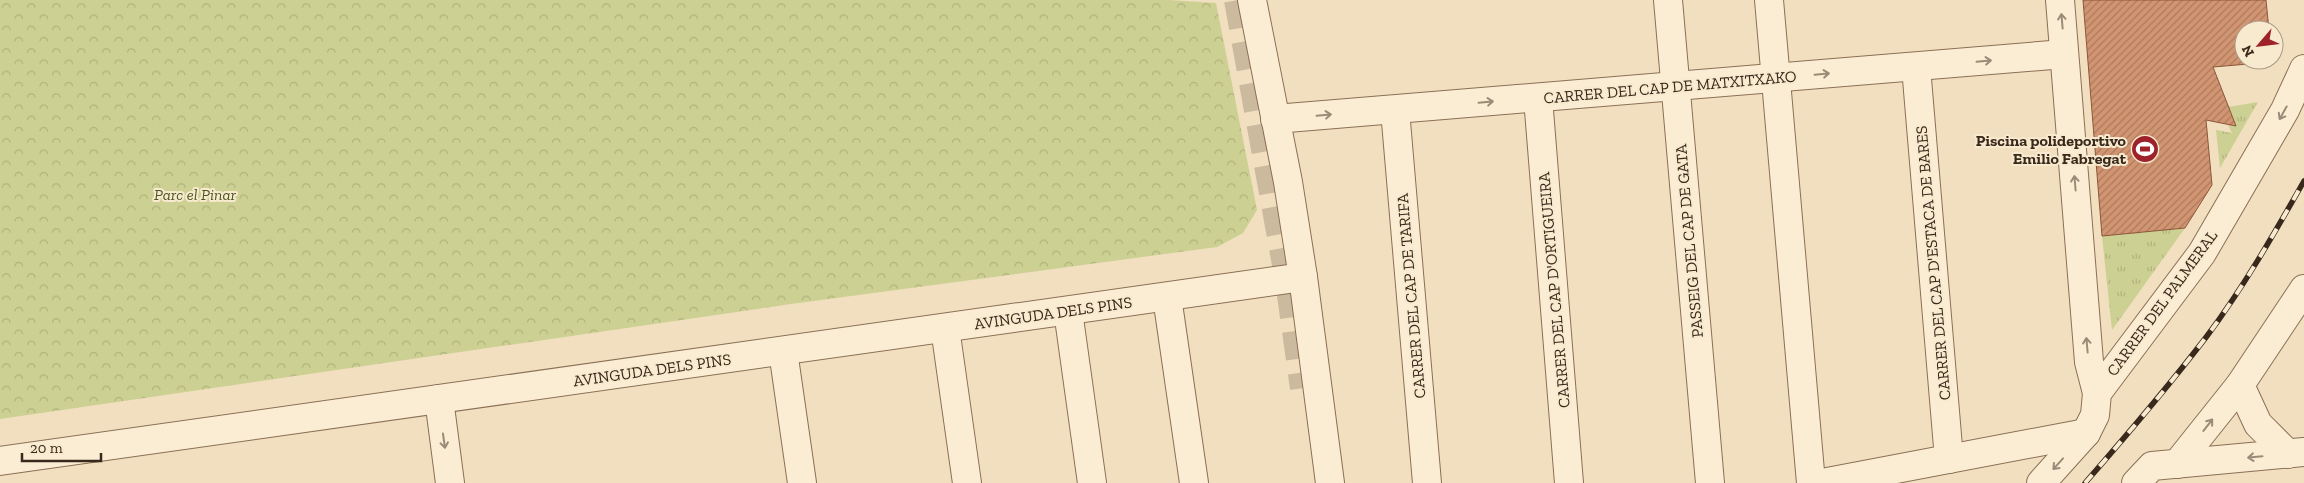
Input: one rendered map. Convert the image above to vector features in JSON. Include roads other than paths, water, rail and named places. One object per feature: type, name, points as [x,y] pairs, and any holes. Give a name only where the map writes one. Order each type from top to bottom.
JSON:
[{"type":"street","points":[[1252,0],[1303,278],[1330,483]]},
{"type":"street","name":"PASSEIG DEL CAP DE GATA","points":[[1668,0],[1710,483]]},
{"type":"street","points":[[1770,0],[1811,483]]},
{"type":"street","points":[[2060,0],[2089,362],[2098,393]]},
{"type":"street","name":"CARRER DEL CAP DE MATXITXAKO","points":[[1275,119],[2064,54]]},
{"type":"street","name":"CARRER DEL CAP D'ESTACA DE BARES","points":[[1916,66],[1949,459]]},
{"type":"street","name":"CARRER DEL PALMERAL","points":[[2041,483],[2086,433],[2095,414],[2098,393],[2202,252],[2285,110],[2304,69]]},
{"type":"street","name":"CARRER DEL CAP D'ORTIGUEIRA","points":[[1538,98],[1569,483]]},
{"type":"street","name":"CARRER DEL CAP DE TARIFA","points":[[1395,110],[1427,483]]},
{"type":"street","name":"AVINGUDA DELS PINS","points":[[0,461],[1303,278]]},
{"type":"street","points":[[2155,471],[2240,385],[2304,289]]},
{"type":"street","points":[[1168,297],[1194,483]]},
{"type":"street","points":[[1068,311],[1092,483]]},
{"type":"street","points":[[945,328],[967,483]]},
{"type":"street","points":[[783,351],[802,483]]},
{"type":"street","points":[[2240,385],[2258,424],[2296,453]]},
{"type":"street","points":[[439,399],[450,483]]},
{"type":"street","points":[[1822,483],[2086,433]]},
{"type":"street","points":[[2155,471],[2296,453]]},
{"type":"tunnel","points":[[1238,0],[1289,281],[1304,388]]},
{"type":"railway","points":[[2085,483],[2132,429],[2220,318],[2258,260],[2304,181]]},
{"type":"place","name":"Piscina polideportivo Emilio Fabregat","points":[[2145,149]]},
{"type":"park label","name":"Parc el Pinar","points":[[195,194]]}]
